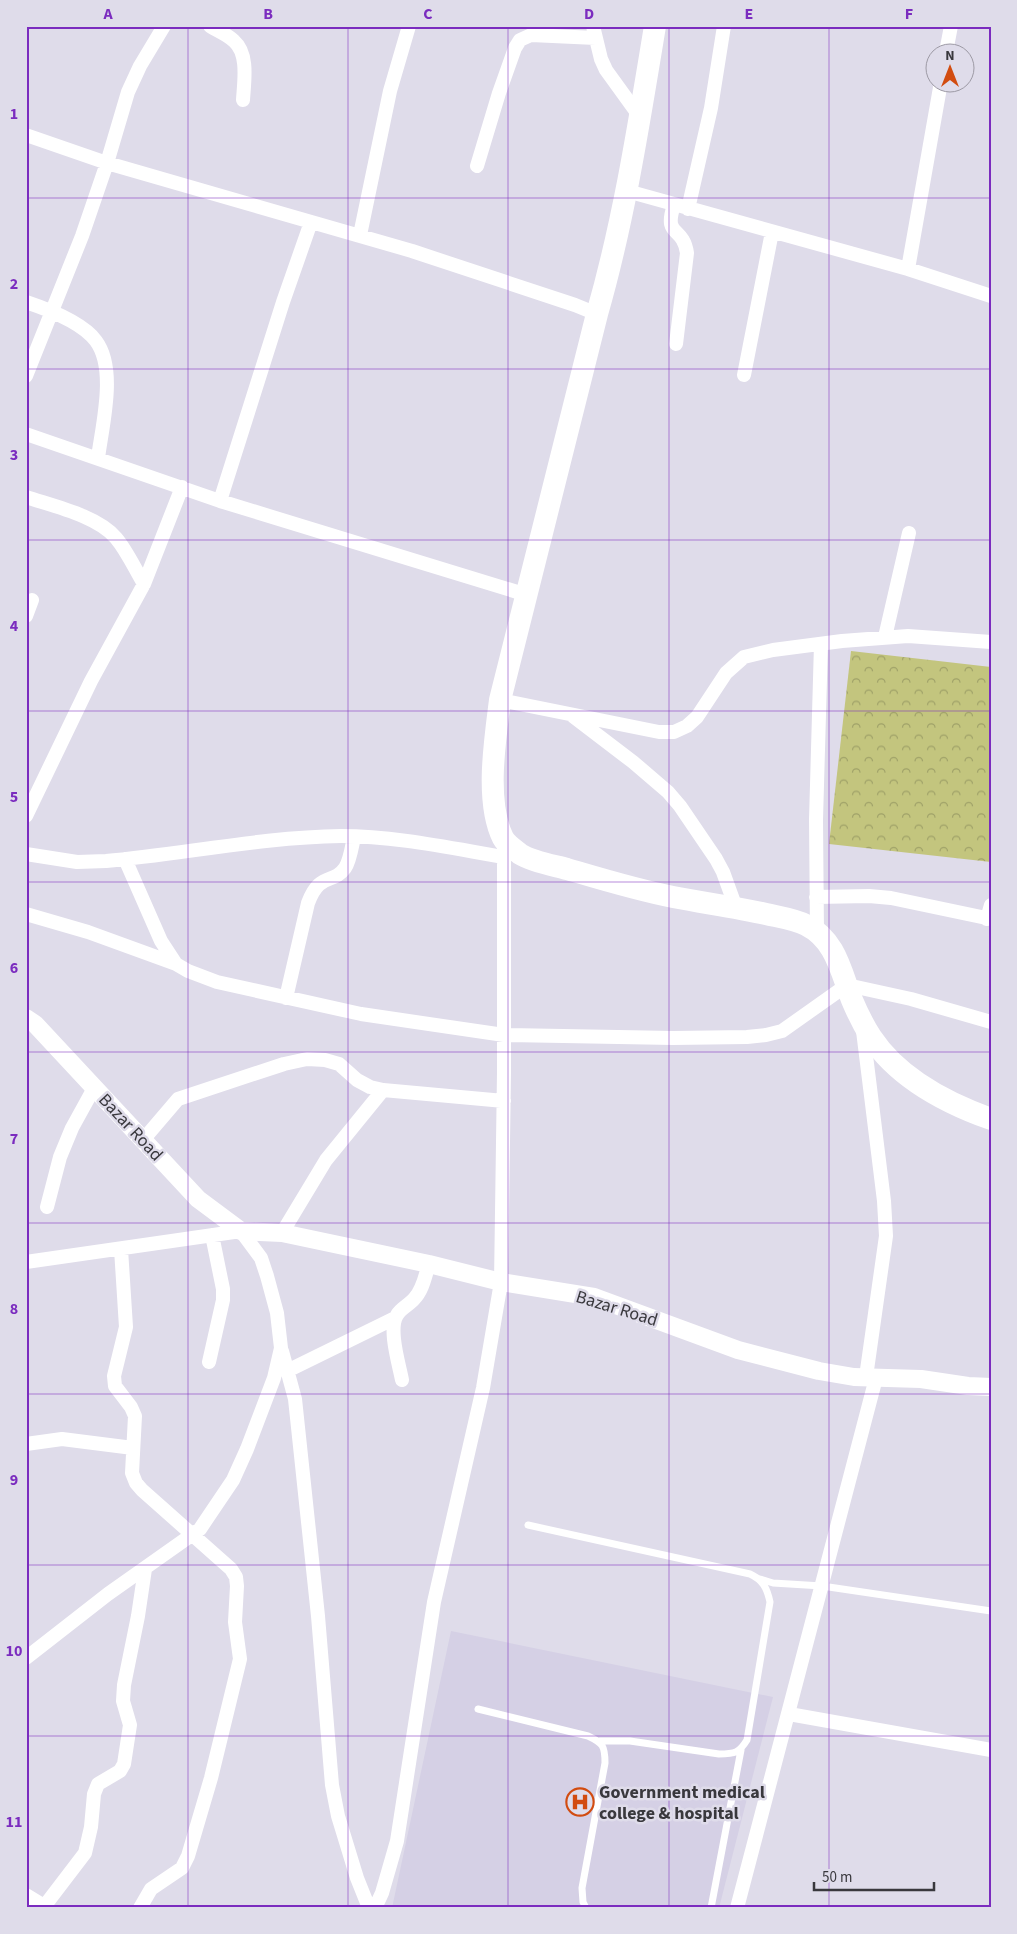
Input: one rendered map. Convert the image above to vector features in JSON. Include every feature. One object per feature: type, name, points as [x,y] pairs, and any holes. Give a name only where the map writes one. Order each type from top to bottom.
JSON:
[{"type":"highway","points":[[656,26],[627,191],[611,266],[597,314],[500,700],[494,748],[493,786],[496,818],[504,848],[542,862],[670,896],[776,916],[806,925],[828,942],[841,964],[852,1001],[871,1037],[888,1059],[922,1086],[969,1111],[991,1119]]},
{"type":"street","points":[[26,376],[82,236],[107,163],[128,92],[140,66],[164,26]]},
{"type":"street","points":[[210,26],[235,42],[240,49],[244,69],[243,100]]},
{"type":"street","points":[[360,235],[390,91],[409,26]]},
{"type":"street","points":[[688,209],[711,108],[724,26]]},
{"type":"street","points":[[948,42],[951,26]]},
{"type":"street","points":[[477,166],[514,48],[520,40],[532,35],[594,32],[601,59],[609,75],[640,117]]},
{"type":"street","points":[[908,268],[938,92]]},
{"type":"street","points":[[26,136],[107,163],[360,235],[575,305],[597,314]]},
{"type":"street","points":[[627,191],[908,268],[991,296]]},
{"type":"street","points":[[674,205],[670,224],[683,238],[687,253],[676,344]]},
{"type":"street","points":[[220,501],[283,302],[311,222]]},
{"type":"street","points":[[744,376],[772,232]]},
{"type":"street","points":[[26,302],[52,310],[91,335],[103,353],[107,389],[98,458]]},
{"type":"street","points":[[26,434],[220,501],[527,595]]},
{"type":"street","points":[[26,816],[91,681],[144,584],[182,487]]},
{"type":"street","points":[[26,497],[85,517],[109,531],[117,538],[144,584]]},
{"type":"street","points":[[885,637],[909,533]]},
{"type":"street","points":[[26,616],[32,600]]},
{"type":"street","points":[[500,700],[659,732],[674,732],[687,726],[697,717],[726,672],[744,657],[773,650],[885,637],[908,636],[991,642]]},
{"type":"street","points":[[817,933],[816,820],[821,644]]},
{"type":"street","points":[[571,714],[633,762],[668,792],[680,806],[716,859],[723,872],[736,908]]},
{"type":"street","points":[[26,854],[77,862],[125,860],[308,837],[392,839],[504,848],[504,1101],[501,1282],[483,1388],[434,1602],[397,1841],[382,1893],[375,1908]]},
{"type":"street","points":[[286,998],[308,903],[313,890],[322,881],[335,876],[345,868],[354,837]]},
{"type":"street","points":[[125,860],[161,941],[176,964]]},
{"type":"street","points":[[816,897],[870,896],[891,898],[989,914]]},
{"type":"street","points":[[26,914],[88,932],[176,964],[188,972],[217,982],[361,1014],[504,1035],[673,1038],[766,1035],[782,1030],[847,985],[911,999],[991,1022]]},
{"type":"street","name":"Bazar Road","points":[[26,1018],[35,1024],[198,1199],[241,1230]]},
{"type":"street","points":[[737,1908],[822,1586],[871,1378],[886,1236],[884,1201],[861,1018]]},
{"type":"street","points":[[143,1140],[178,1099],[292,1062],[307,1059],[325,1060],[339,1064],[357,1080],[370,1087],[383,1090],[504,1101]]},
{"type":"street","points":[[48,1207],[63,1150],[72,1128],[94,1088]]},
{"type":"street","points":[[282,1233],[326,1160],[383,1090]]},
{"type":"street","points":[[241,1230],[261,1258],[267,1276],[277,1313],[281,1348],[295,1399],[318,1616],[332,1785],[338,1816],[357,1878],[369,1908]]},
{"type":"street","name":"Bazar Road","points":[[26,1262],[241,1230],[282,1233],[429,1264],[501,1282],[594,1297],[738,1350],[819,1371],[854,1377],[920,1380],[991,1387]]},
{"type":"street","points":[[209,1362],[223,1300],[223,1289],[212,1235]]},
{"type":"street","points":[[121,1249],[126,1326],[114,1376],[115,1386],[132,1407],[135,1416],[132,1473],[136,1483],[231,1569],[236,1577],[238,1586],[236,1628],[240,1649],[240,1660],[212,1778],[188,1856],[182,1868],[151,1889],[140,1908]]},
{"type":"street","points":[[287,1371],[395,1318],[402,1308],[421,1291],[429,1264]]},
{"type":"street","points":[[395,1318],[394,1336],[402,1380]]},
{"type":"street","points":[[26,1658],[108,1594],[200,1529],[233,1480],[247,1449],[274,1378],[281,1348]]},
{"type":"street","points":[[26,1444],[62,1439],[133,1448]]},
{"type":"street","points":[[26,1895],[44,1907],[85,1853],[91,1826],[94,1794],[98,1784],[120,1771],[124,1764],[130,1725],[123,1701],[124,1685],[145,1569]]},
{"type":"street","points":[[789,1714],[991,1750]]},
{"type":"lane","points":[[528,1525],[750,1574],[773,1583],[822,1586],[991,1611]]},
{"type":"lane","points":[[711,1908],[741,1750],[746,1740],[770,1602],[768,1591],[760,1579]]},
{"type":"lane","points":[[478,1710],[588,1736],[600,1741],[630,1741],[719,1754],[731,1754],[741,1750]]},
{"type":"lane","points":[[586,1908],[583,1902],[582,1888],[605,1763],[605,1750],[600,1741]]},
{"type":"shaded area","name":"Government medical college & hospital","points":[[451,1631],[773,1697],[719,1908],[392,1908]]},
{"type":"green space","points":[[851,651],[991,667],[991,862],[829,844]]},
{"type":"place","name":"Government medical college & hospital","points":[[580,1802]]}]
